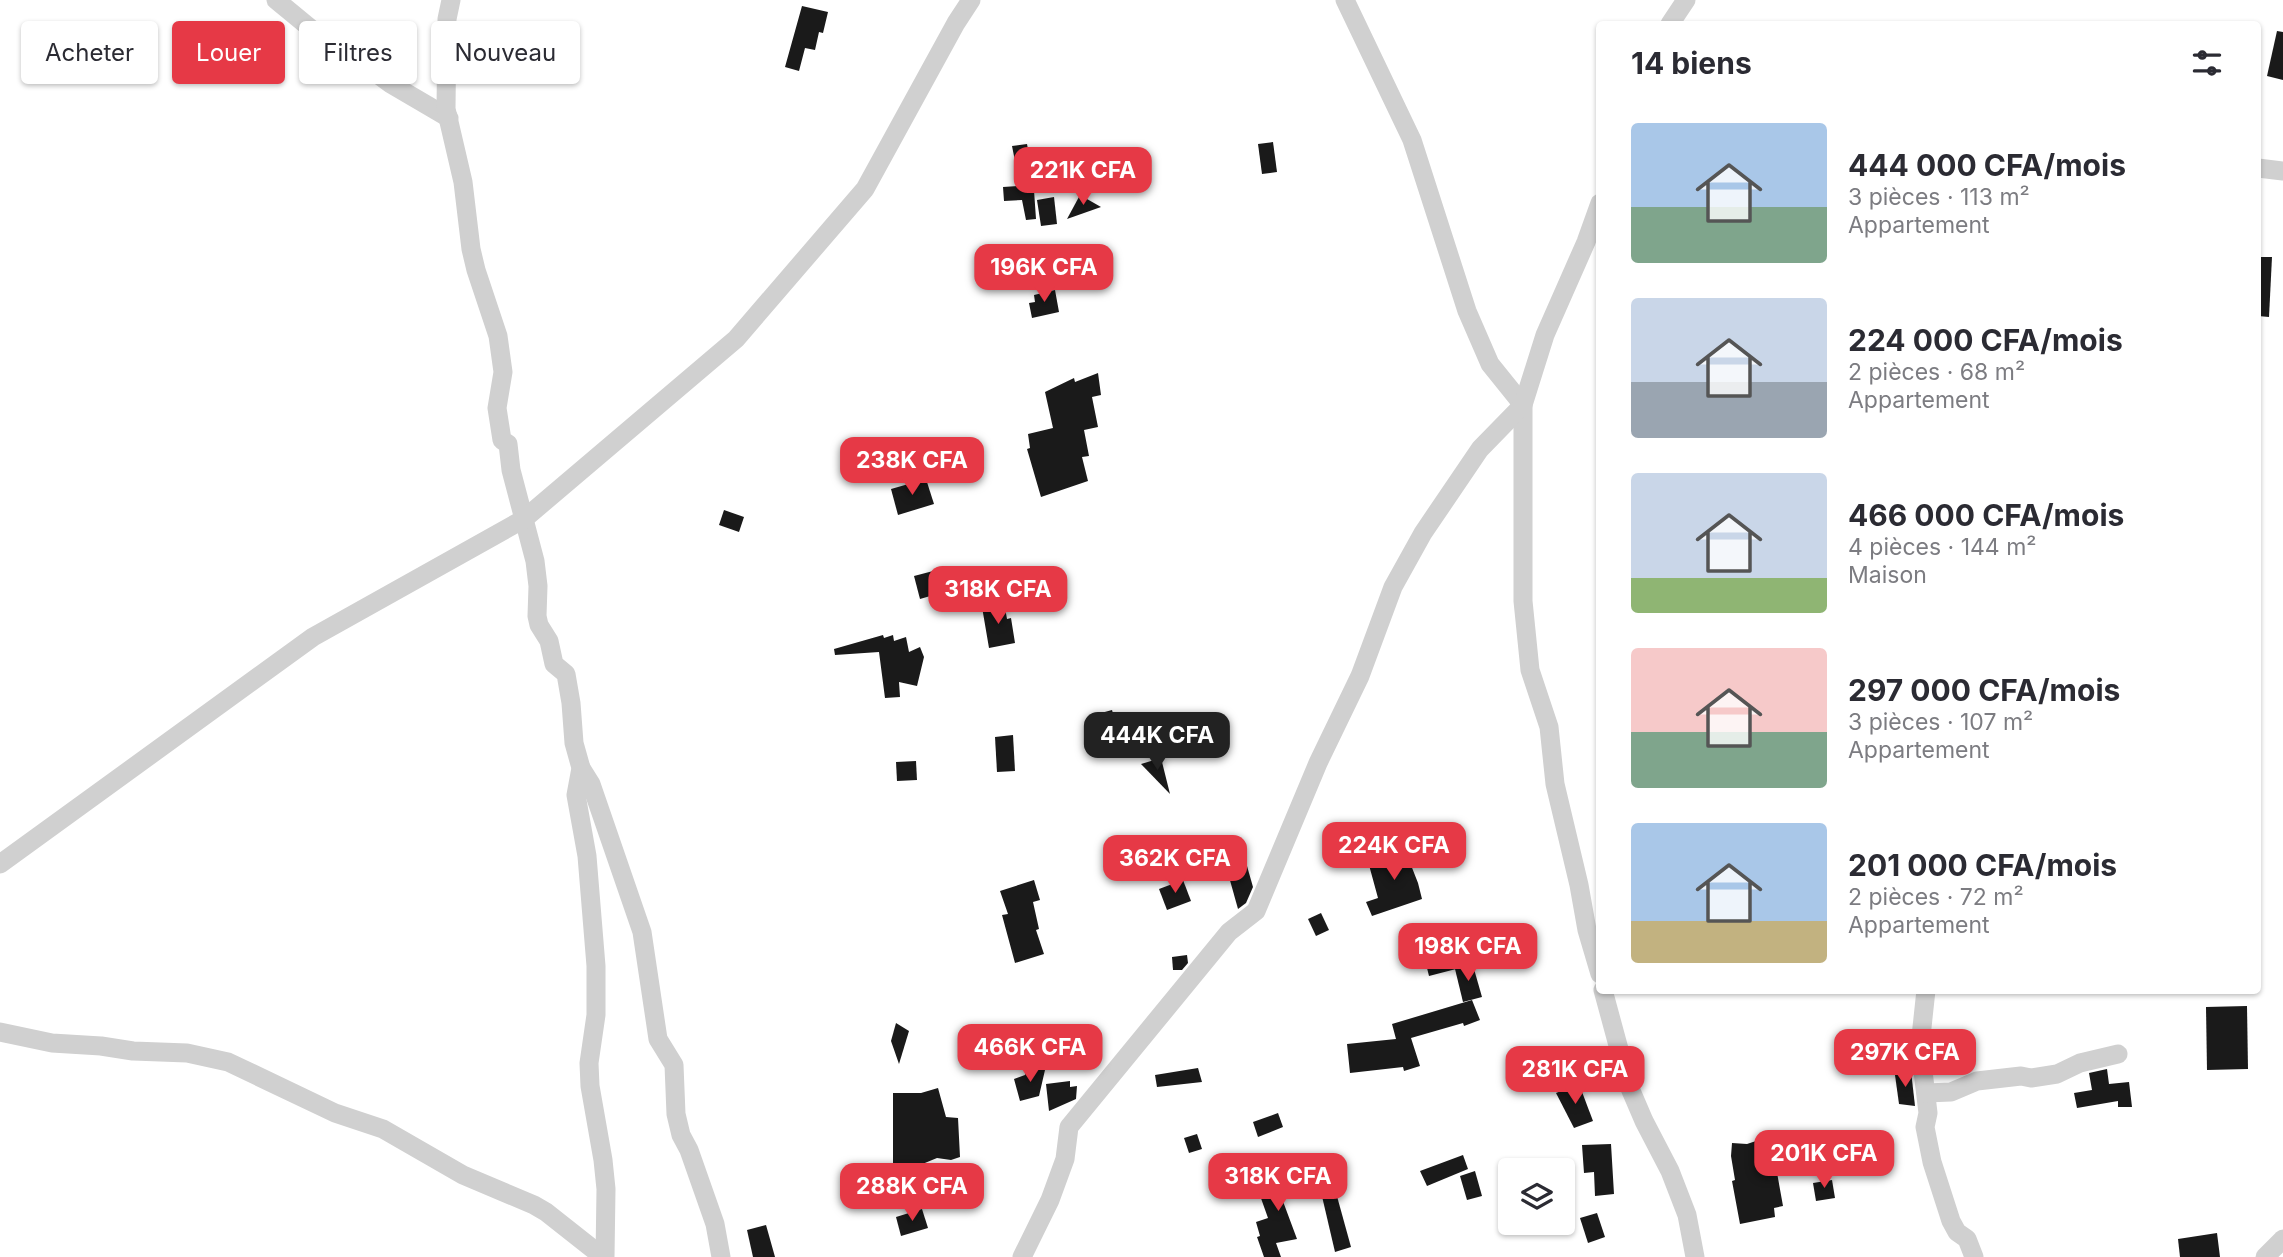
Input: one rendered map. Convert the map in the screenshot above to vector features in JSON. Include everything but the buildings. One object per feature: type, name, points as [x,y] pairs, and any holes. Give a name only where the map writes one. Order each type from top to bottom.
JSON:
[{"type":"street","points":[[276,0],[338,51],[364,64],[391,84],[449,118]]},
{"type":"street","points":[[451,0],[447,19],[446,109],[463,182],[473,260],[498,336],[503,372],[497,408],[502,440],[508,444],[511,470],[535,561],[537,616],[550,641],[554,664],[566,674],[574,743],[581,768],[591,783],[642,932],[658,1039],[674,1065],[676,1114],[681,1135],[689,1150],[715,1224],[721,1257]]},
{"type":"street","points":[[0,864],[313,637],[524,519],[736,339],[865,189],[971,0]]},
{"type":"street","points":[[1345,0],[1412,140],[1467,311],[1490,364],[1523,405]]},
{"type":"street","points":[[1672,21],[1686,0]]},
{"type":"street","points":[[2261,168],[2283,171]]},
{"type":"street","points":[[1596,214],[1545,335],[1523,405],[1524,601],[1530,670],[1549,727],[1555,784],[1596,960]]},
{"type":"street","points":[[1022,1257],[1050,1200],[1065,1159],[1069,1127],[1229,932],[1256,911],[1318,763],[1360,676],[1393,587],[1423,533],[1480,449],[1523,405]]},
{"type":"street","points":[[581,768],[576,794],[587,856],[596,978],[596,1015],[589,1063],[606,1189],[604,1257]]},
{"type":"street","points":[[1604,994],[1629,1086],[1670,1171],[1687,1215],[1695,1257]]},
{"type":"street","points":[[1926,994],[1920,1046],[1928,1113],[1925,1127],[1932,1162],[1951,1221],[1957,1232],[1967,1239],[1974,1257]]},
{"type":"street","points":[[0,1032],[52,1043],[187,1053],[228,1062],[335,1113],[383,1129],[463,1175],[534,1205],[604,1257]]},
{"type":"street","points":[[1926,1093],[1951,1092],[1977,1081],[2057,1074],[2080,1063],[2118,1054]]},
{"type":"street","points":[[2265,1257],[2283,1239]]}]
